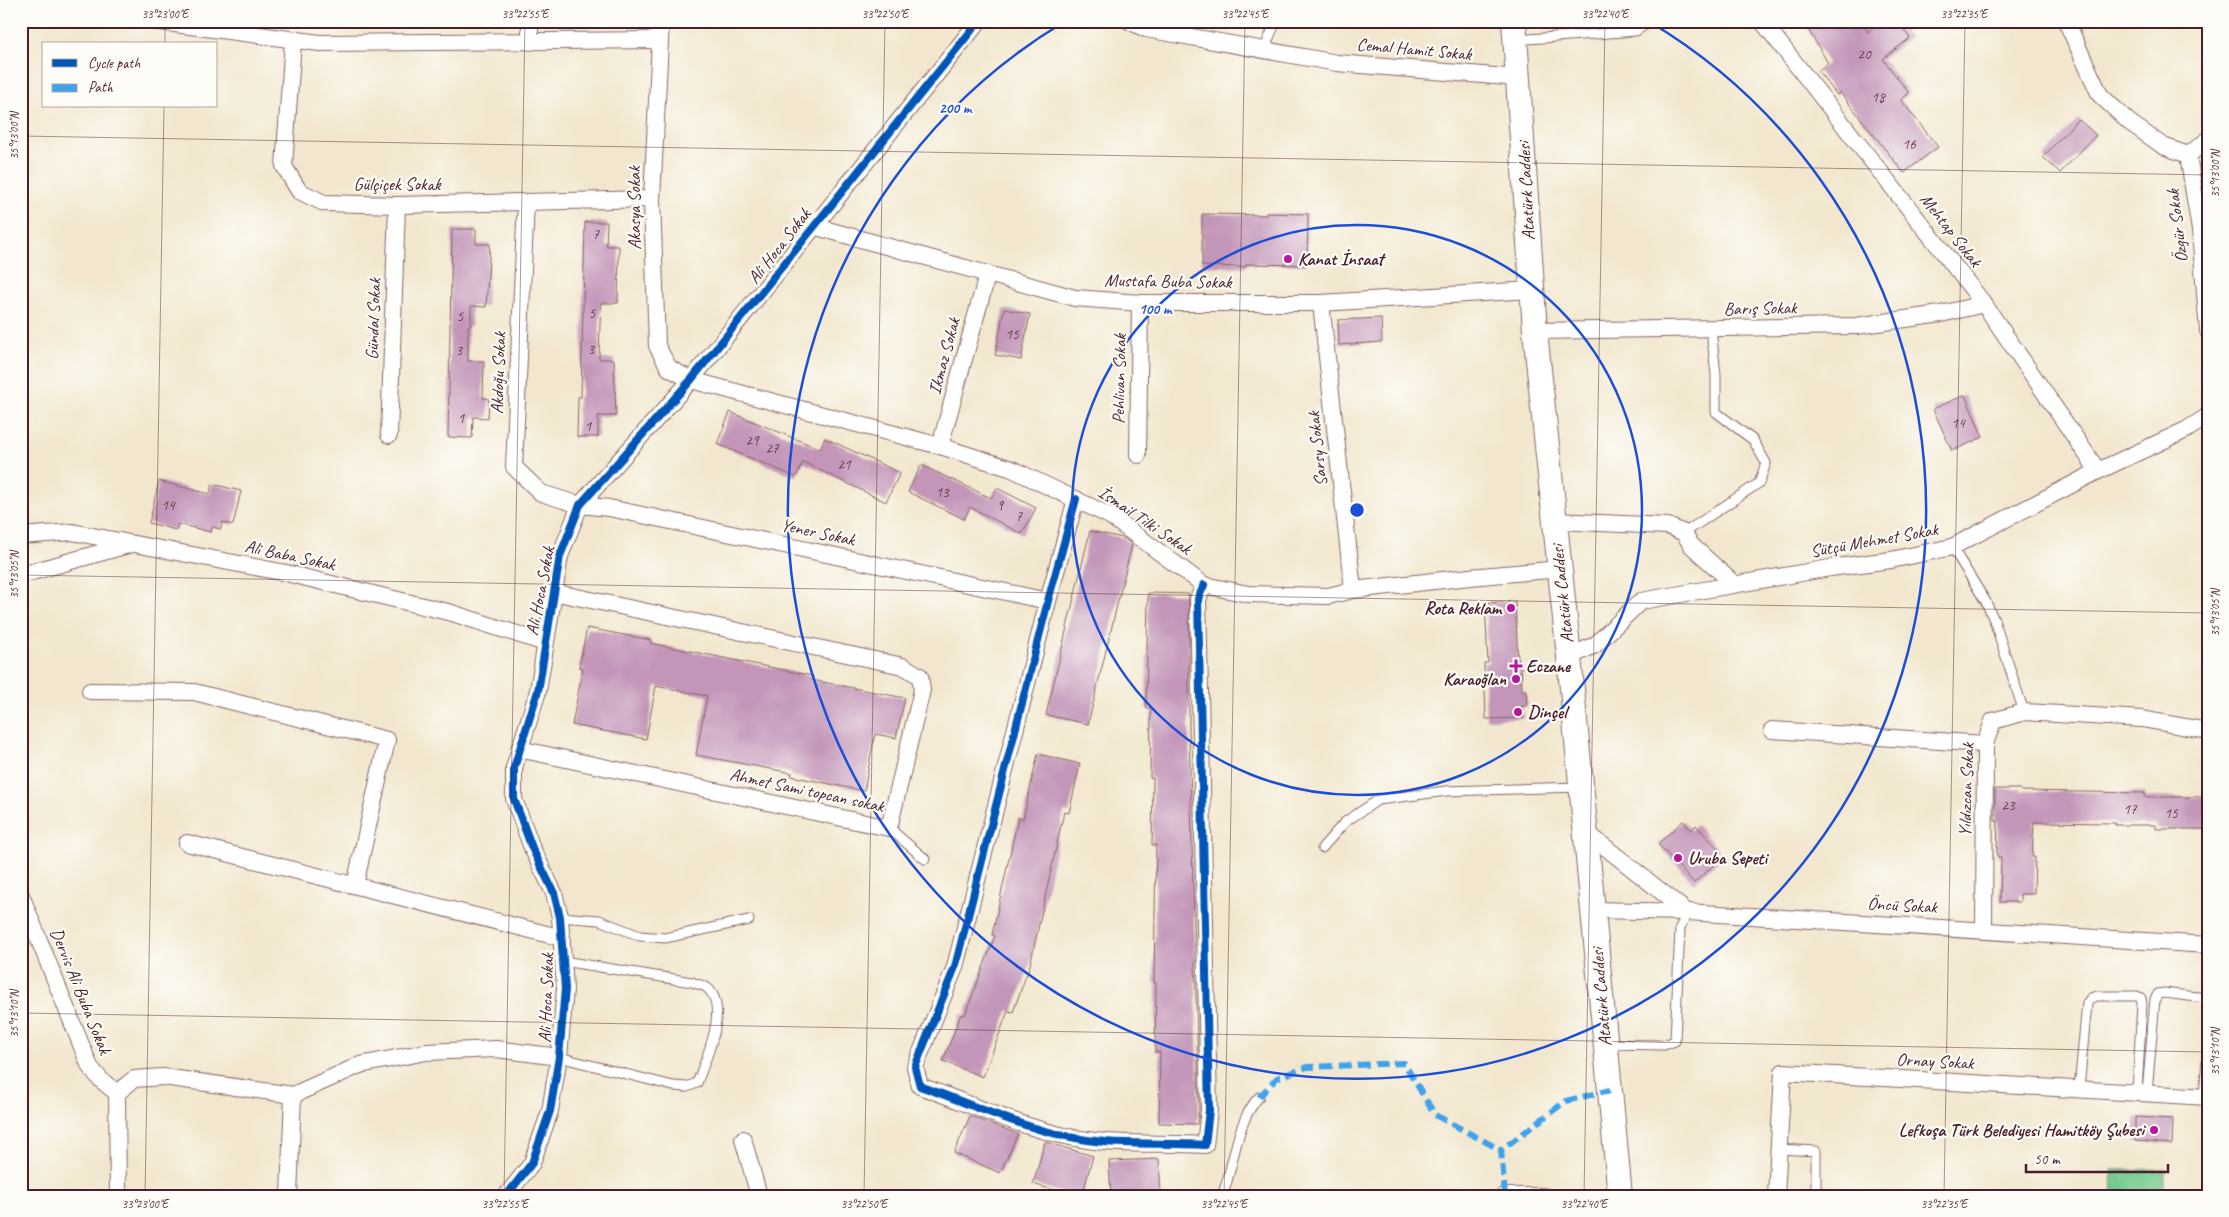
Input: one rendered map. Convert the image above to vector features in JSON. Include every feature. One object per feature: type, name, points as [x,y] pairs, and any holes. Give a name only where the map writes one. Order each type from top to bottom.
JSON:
[{"type":"street","points":[[152,21],[293,41],[320,43],[660,40]]},
{"type":"street","points":[[530,21],[530,42]]},
{"type":"street","name":"Akasya Sokak","points":[[661,21],[652,199],[656,346],[669,368],[691,380]]},
{"type":"street","name":"Ali Hoca Sokak","points":[[506,1196],[532,1163],[550,1111],[559,1057],[565,989],[560,917],[554,892],[532,848],[514,799],[514,768],[538,691],[560,556],[580,505],[691,380],[766,289],[813,226],[979,21]]},
{"type":"street","name":"Cemal Hamit Sokak","points":[[1129,21],[1146,28],[1337,63],[1519,78]]},
{"type":"street","name":"Mehtap Sokak","points":[[1762,21],[1984,304],[2098,471]]},
{"type":"street","points":[[2066,21],[2100,95],[2129,122],[2163,146],[2188,155],[2208,140]]},
{"type":"street","name":"Atatürk Caddesi","points":[[1515,30],[1531,290],[1569,657],[1620,1196]]},
{"type":"street","name":"Gülçiçek Sokak","points":[[293,41],[284,166],[299,191],[324,203],[397,205],[652,199]]},
{"type":"street","name":"Özgür Sokak","points":[[2188,155],[2200,230],[2208,331]]},
{"type":"street","name":"Akdoğu Sokak","points":[[526,202],[514,467],[542,493],[580,505]]},
{"type":"street","name":"Gündal Sokak","points":[[389,435],[397,205]]},
{"type":"street","name":"Mustafa Buba Sokak","points":[[813,226],[987,276],[1074,298],[1140,303],[1321,302],[1531,290]]},
{"type":"street","name":"Ikmaz Sokak","points":[[940,446],[987,276]]},
{"type":"street","name":"Sarsy Sokak","points":[[1321,302],[1353,590]]},
{"type":"street","name":"Pehlivan Sokak","points":[[1138,455],[1140,303]]},
{"type":"street","name":"Barış Sokak","points":[[1535,331],[1856,326],[1941,314],[1984,304]]},
{"type":"street","name":"İsmail Tilki Sokak","points":[[691,380],[940,446],[1012,469],[1110,516],[1204,585],[1248,594],[1328,596],[1353,590],[1560,569]]},
{"type":"street","name":"Sütçü Mehmet Sokak","points":[[1569,657],[1595,645],[1641,601],[1734,584],[1891,560],[1952,547],[2098,471],[2186,430],[2208,416]]},
{"type":"street","points":[[1076,499],[1048,601],[955,967],[915,1068],[920,1086],[1030,1126],[1084,1140],[1112,1144],[1171,1142],[1205,1144],[1209,1110],[1198,599],[1204,585]]},
{"type":"street","name":"Yener Sokak","points":[[580,505],[609,508],[1048,601]]},
{"type":"street","points":[[1555,521],[1668,526],[1684,533],[1691,545],[1734,584]]},
{"type":"street","name":"Ali Baba Sokak","points":[[21,536],[72,532],[286,573],[434,609],[545,643]]},
{"type":"street","points":[[21,575],[133,544]]},
{"type":"street","name":"Ahmet Sami topcan sokak","points":[[519,749],[888,828],[922,690],[920,676],[903,666],[554,592]]},
{"type":"street","points":[[90,691],[194,692],[387,740],[355,885]]},
{"type":"street","name":"Yıldızcan Sokak","points":[[1984,930],[1985,744],[1993,721],[2024,712],[2142,718],[2208,731]]},
{"type":"street","points":[[1772,730],[1985,744]]},
{"type":"street","points":[[1586,832],[1686,912]]},
{"type":"street","points":[[187,843],[562,938]]},
{"type":"street","name":"Dervis Ali Buba Sokak","points":[[21,895],[90,1067],[100,1080],[117,1093]]},
{"type":"street","name":"Öncü Sokak","points":[[1593,910],[1686,912],[2208,945]]},
{"type":"street","points":[[118,1196],[117,1093],[134,1079],[163,1077],[293,1096],[360,1065],[426,1052],[496,1049],[559,1057]]},
{"type":"street","name":"Ornay Sokak","points":[[1776,1196],[1783,1072],[2206,1096]]},
{"type":"street","points":[[289,1196],[293,1096]]},
{"type":"street","points":[[743,1139],[759,1196]]},
{"type":"street","points":[[1504,1196],[1544,1196]]},
{"type":"lane","points":[[1264,50],[1276,21]]},
{"type":"lane","points":[[1515,30],[1636,31],[1650,21]]},
{"type":"lane","points":[[1684,533],[1759,483],[1766,463],[1753,440],[1716,412],[1716,375],[1712,329]]},
{"type":"lane","points":[[1952,547],[1986,602],[1994,620],[2024,712]]},
{"type":"lane","points":[[1322,848],[1345,822],[1378,800],[1446,791],[1581,787]]},
{"type":"lane","points":[[888,828],[925,859]]},
{"type":"lane","points":[[1606,1044],[1664,1046],[1676,1041],[1680,928],[1686,912]]},
{"type":"lane","points":[[560,917],[599,920],[640,936],[665,938],[749,920]]},
{"type":"lane","points":[[559,1057],[673,1086],[687,1087],[697,1083],[715,1035],[717,1016],[714,997],[707,988],[692,982],[563,961]]},
{"type":"lane","points":[[2142,1093],[2155,999],[2158,994],[2206,998],[2208,1000]]},
{"type":"lane","points":[[2079,1089],[2087,1003],[2091,998],[2097,996],[2137,996],[2141,998],[2142,1004],[2142,1093]]},
{"type":"lane","points":[[2206,1096],[2208,1047]]},
{"type":"lane","points":[[1222,1196],[1227,1184],[1240,1132],[1254,1102],[1259,1097]]},
{"type":"lane","points":[[1779,1149],[1816,1151],[1816,1196]]},
{"type":"green space","points":[[2165,1169],[2165,1196],[2113,1196],[2112,1170]]},
{"type":"building","points":[[1803,21],[1861,21],[1868,32],[1882,21],[1897,21],[1910,38],[1883,59],[1909,93],[1901,100],[1938,147],[1904,173],[1840,92],[1837,95],[1818,71],[1828,63]]},
{"type":"building","points":[[2078,119],[2096,135],[2060,173],[2043,157]]},
{"type":"building","points":[[1266,213],[1308,214],[1307,265],[1246,264],[1246,267],[1202,266],[1202,214],[1266,215]]},
{"type":"building","points":[[585,222],[607,222],[606,246],[619,246],[618,303],[601,303],[599,359],[614,359],[616,416],[598,416],[598,437],[577,437],[578,397],[581,397]]},
{"type":"building","points":[[452,229],[476,229],[476,244],[490,244],[486,307],[471,306],[471,326],[468,326],[468,361],[484,361],[483,398],[489,399],[488,418],[473,417],[472,438],[448,437]]},
{"type":"building","points":[[1004,309],[1030,314],[1021,360],[995,355]]},
{"type":"building","points":[[1381,318],[1382,342],[1339,345],[1338,320]]},
{"type":"building","points":[[1965,395],[1983,437],[1952,451],[1933,409]]},
{"type":"building","points":[[730,412],[820,449],[825,438],[900,473],[886,502],[803,462],[796,477],[717,444]]},
{"type":"building","points":[[921,465],[991,498],[997,488],[1036,508],[1022,534],[970,507],[964,519],[908,492]]},
{"type":"building","points":[[159,481],[210,494],[212,484],[241,491],[233,525],[222,522],[221,529],[212,527],[211,532],[178,524],[176,530],[149,523]]},
{"type":"building","points":[[1090,531],[1123,538],[1132,544],[1088,724],[1046,715]]},
{"type":"building","points":[[1148,593],[1189,594],[1189,728],[1199,1110],[1197,1124],[1159,1123],[1160,1052],[1155,1052],[1156,983],[1154,983],[1156,845],[1152,845],[1153,778],[1150,778],[1151,708],[1146,708]]},
{"type":"building","points":[[1515,601],[1518,662],[1521,662],[1522,691],[1526,691],[1527,706],[1522,706],[1523,718],[1486,719],[1484,663],[1488,663],[1485,603]]},
{"type":"building","points":[[587,628],[651,640],[650,643],[813,676],[812,680],[905,698],[896,738],[875,734],[864,791],[791,776],[792,773],[696,755],[707,696],[656,686],[646,739],[572,725],[583,668],[579,667]]},
{"type":"building","points":[[1038,754],[1080,764],[1069,813],[1064,812],[1030,965],[1013,1012],[1008,1011],[983,1077],[943,1061],[961,1014],[965,1015],[995,936],[992,935],[1018,818],[1023,819]]},
{"type":"building","points":[[1995,789],[2145,793],[2145,797],[2208,797],[2208,829],[2156,829],[2156,825],[2115,825],[2115,823],[2034,822],[2032,857],[2035,857],[2034,894],[2020,894],[2020,902],[2000,902],[2001,857],[1997,856],[1998,821],[1995,821]]},
{"type":"building","points":[[1683,821],[1691,830],[1696,825],[1719,850],[1714,855],[1719,860],[1694,883],[1658,844]]},
{"type":"building","points":[[970,1116],[1018,1134],[1000,1173],[954,1153]]},
{"type":"building","name":"Lefkoşa Türk Belediyesi Hamitköy Şubesi","points":[[2135,1117],[2173,1119],[2172,1144],[2135,1141]]},
{"type":"building","points":[[1045,1142],[1093,1156],[1082,1196],[1074,1196],[1033,1184]]},
{"type":"building","points":[[1159,1159],[1161,1196],[1111,1196],[1109,1161]]},
{"type":"marked path","points":[[1259,1097],[1277,1078],[1307,1067],[1404,1063],[1435,1115],[1501,1150]]},
{"type":"marked path","points":[[1505,1195],[1501,1150],[1566,1101],[1610,1090]]},
{"type":"cycle path","points":[[506,1196],[532,1163],[550,1111],[559,1057],[565,989],[560,917],[554,893],[532,848],[514,799],[514,768],[538,691],[560,556],[580,505],[691,380],[979,21]]},
{"type":"cycle path","points":[[1076,499],[1048,601],[955,967],[915,1067],[920,1086],[1002,1117],[1066,1136],[1116,1143],[1205,1145],[1209,1110],[1198,599],[1204,585]]},
{"type":"place","name":"Kanat İnsaat","points":[[1288,259]]},
{"type":"place","name":"Rota Reklam","points":[[1511,608]]},
{"type":"place","name":"Eczane","points":[[1516,666]]},
{"type":"place","name":"Karaoğlan","points":[[1516,679]]},
{"type":"place","name":"Dinçel","points":[[1518,712]]},
{"type":"place","name":"Uruba Sepeti","points":[[1678,858]]},
{"type":"place","name":"Lefkoşa Türk Belediyesi Hamitköy Şubesi","points":[[2154,1130]]}]
